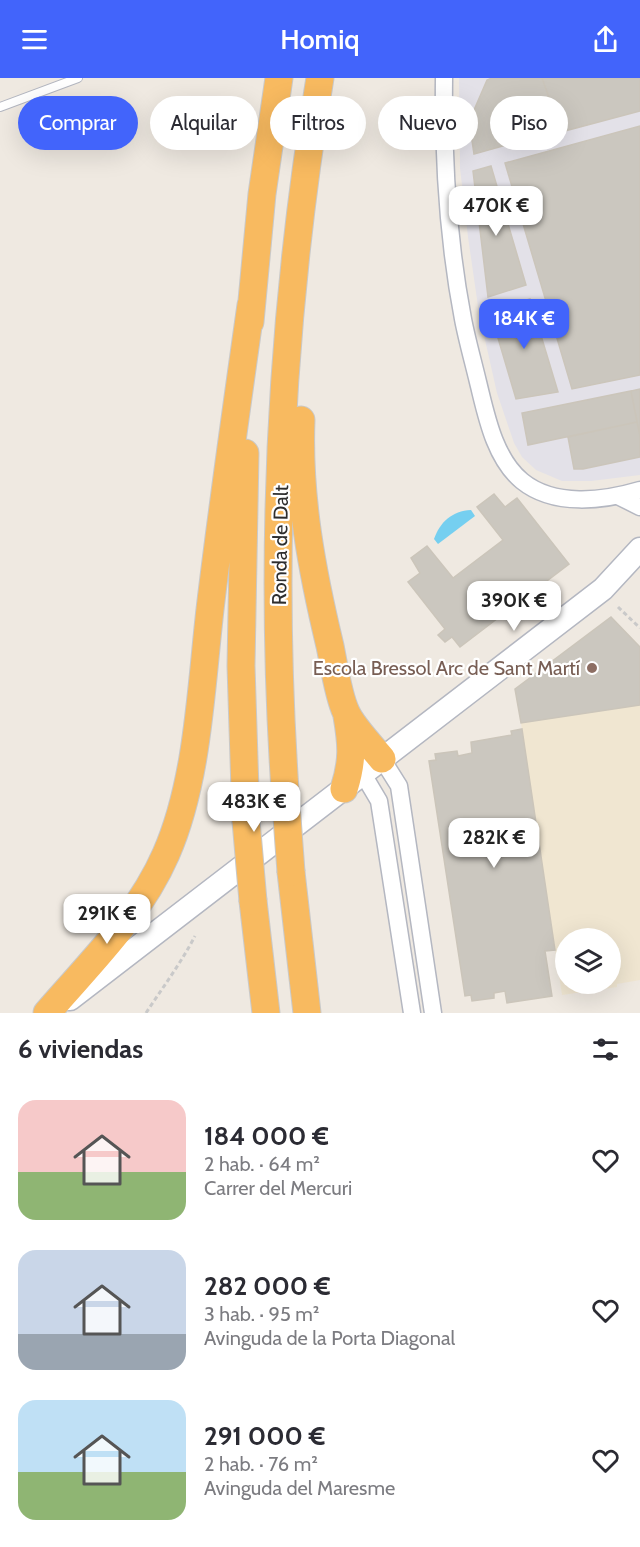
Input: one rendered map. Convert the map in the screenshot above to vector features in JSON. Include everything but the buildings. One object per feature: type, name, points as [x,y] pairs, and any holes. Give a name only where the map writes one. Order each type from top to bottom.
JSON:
[{"type":"highway","name":"Ronda de Dalt","points":[[266,1013],[246,821],[241,666],[245,443],[251,305],[262,194],[279,78]]},
{"type":"highway","name":"Ronda de Dalt","points":[[317,96],[320,78]]},
{"type":"highway","name":"Ronda de Dalt","points":[[307,1013],[291,872],[285,790],[280,678],[280,501],[291,306],[309,150]]},
{"type":"highway","points":[[311,150],[300,437],[301,480],[309,547],[322,614],[363,774],[349,772],[352,752],[346,713]]},
{"type":"highway","points":[[49,1013],[133,912],[166,854],[180,814],[193,751],[212,589],[251,305]]},
{"type":"main road","points":[[49,1013],[603,589],[640,549]]},
{"type":"main road","points":[[603,589],[640,574]]},
{"type":"street","points":[[444,78],[447,188],[463,319],[484,406],[496,441],[511,469],[522,481],[537,490],[560,498],[585,500],[618,496],[640,490]]},
{"type":"street","points":[[618,496],[640,507]]},
{"type":"street","points":[[363,774],[379,801],[412,1013]]},
{"type":"street","points":[[363,774],[399,786],[433,1013]]},
{"type":"lane","points":[[0,107],[78,78]]},
{"type":"path","points":[[618,607],[640,628]]},
{"type":"path","points":[[146,1013],[186,955],[195,936]]},
{"type":"shaded area","points":[[459,78],[640,78],[640,475],[591,481],[562,481],[536,470],[522,457],[514,443],[497,393],[479,313],[460,168],[460,150],[478,150],[478,96],[459,96]]},
{"type":"shaded area","points":[[640,705],[640,980],[621,983],[621,928],[555,928],[555,949],[521,723]]},
{"type":"water","points":[[471,510],[475,516],[438,544],[434,539],[443,523],[453,515]]},
{"type":"place","name":"Escola Bressol Arc de Sant Martí","points":[[592,668]]}]
